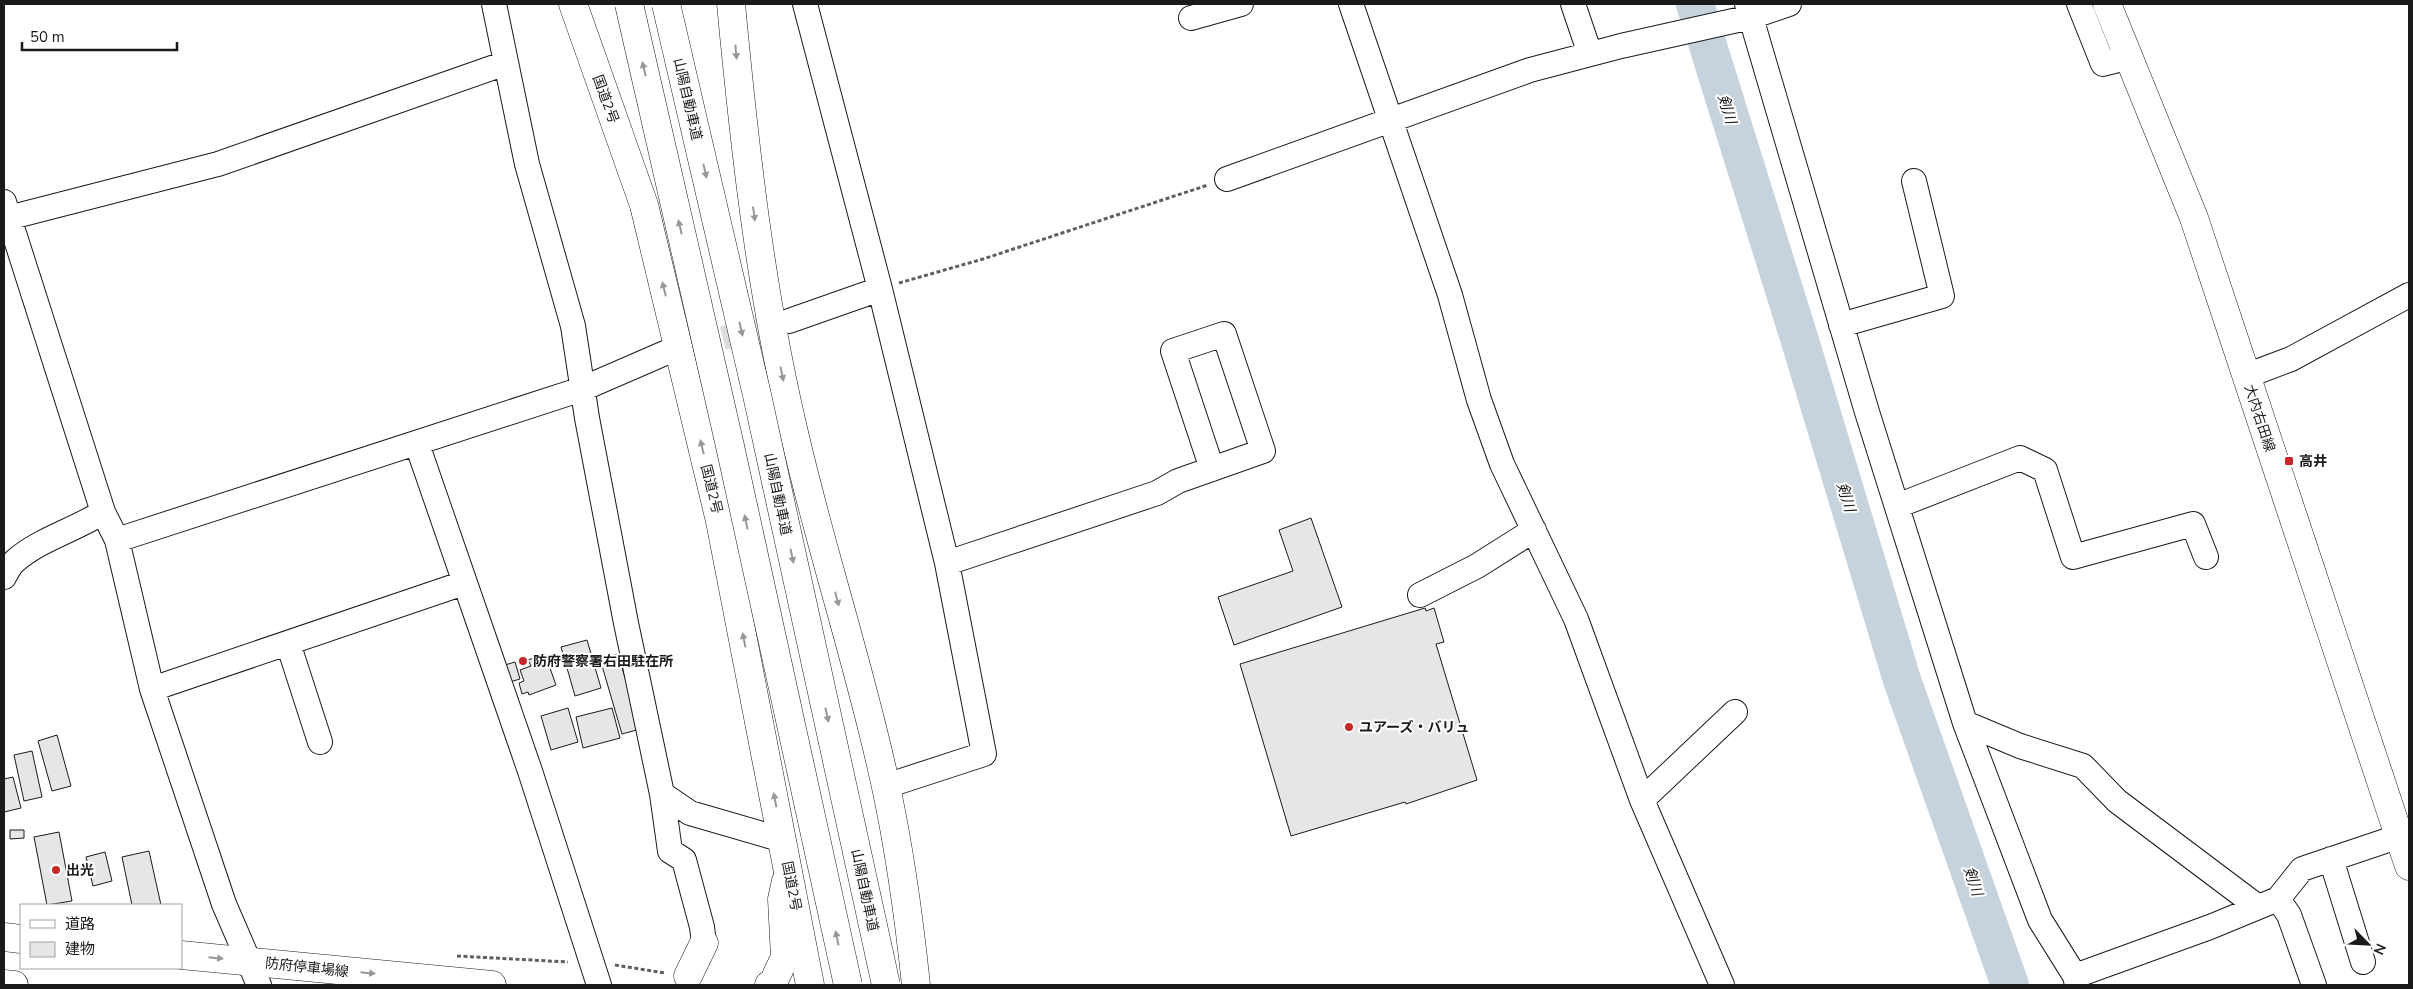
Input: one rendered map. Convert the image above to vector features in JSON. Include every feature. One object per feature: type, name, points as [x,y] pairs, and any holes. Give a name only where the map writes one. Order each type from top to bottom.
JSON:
[{"type":"main road","name":"国道2号","points":[[573,4],[644,205],[720,521],[810,985]]},
{"type":"main road","points":[[629,4],[728,437],[848,985]]},
{"type":"main road","name":"山陽自動車道","points":[[666,4],[757,396],[886,985]]},
{"type":"main road","points":[[731,4],[744,143],[763,284],[795,440],[886,786],[908,901],[916,985]]},
{"type":"main road","name":"大内右田線","points":[[2108,4],[2194,218],[2246,376],[2404,834],[2409,866]]},
{"type":"main road","points":[[769,985],[774,983],[786,957],[782,899],[788,869]]},
{"type":"main road","points":[[4,937],[20,939]]},
{"type":"main road","points":[[688,981],[704,943]]},
{"type":"main road","name":"防府停車場線","points":[[182,955],[255,974],[492,985]]},
{"type":"main road","points":[[4,984],[14,985]]},
{"type":"street","points":[[494,4],[527,164],[573,326],[582,389],[626,624],[662,794],[670,851],[684,860],[702,926],[704,943]]},
{"type":"street","points":[[805,4],[880,289],[947,563],[984,754],[886,786]]},
{"type":"street","points":[[1191,18],[1241,4]]},
{"type":"street","points":[[1351,4],[1450,295],[1479,400],[1502,464],[1576,619],[1642,800],[1722,985]]},
{"type":"street","points":[[1573,4],[1590,54]]},
{"type":"street","points":[[1227,178],[1530,70],[1621,46],[1706,28],[1749,10],[1789,4]]},
{"type":"street","points":[[2079,4],[2103,64],[2130,57]]},
{"type":"street","points":[[1749,10],[1841,325],[1965,724],[2040,920],[2076,981],[2268,903],[2302,869],[2404,834]]},
{"type":"street","points":[[255,974],[224,904],[152,690],[118,540],[102,512],[6,212],[218,164],[506,63]]},
{"type":"street","points":[[1841,325],[1942,296],[1914,181]]},
{"type":"street","points":[[789,321],[880,289]]},
{"type":"street","points":[[2246,376],[2291,359],[2409,295]]},
{"type":"street","points":[[947,563],[1157,493],[1178,481],[1263,452],[1224,334],[1173,351],[1212,469]]},
{"type":"street","points":[[118,540],[582,389],[665,353]]},
{"type":"street","points":[[417,444],[530,771],[599,985]]},
{"type":"street","points":[[1897,506],[2020,458],[2045,470],[2073,557],[2193,524],[2206,557]]},
{"type":"street","points":[[7,566],[47,541],[85,524],[102,512]]},
{"type":"street","points":[[1420,595],[1477,566],[1534,530]]},
{"type":"street","points":[[152,690],[464,583]]},
{"type":"street","points":[[288,643],[320,742]]},
{"type":"street","points":[[1642,800],[1735,712]]},
{"type":"street","points":[[1965,724],[2020,746],[2083,766],[2117,801],[2268,903],[2289,915],[2314,985]]},
{"type":"street","points":[[662,794],[690,813],[783,840]]},
{"type":"street","points":[[2331,859],[2363,962]]},
{"type":"path","points":[[880,289],[983,259],[1227,178]]},
{"type":"building","points":[[1311,518],[1342,607],[1234,645],[1218,597],[1293,571],[1279,530]]},
{"type":"building","points":[[1425,608],[1426,611],[1434,608],[1444,642],[1436,644],[1477,780],[1406,804],[1405,802],[1291,836],[1240,664]]},
{"type":"building","points":[[587,640],[601,688],[575,696],[561,647]]},
{"type":"building","points":[[545,654],[556,685],[529,695],[528,692],[522,694],[519,683],[524,681],[520,670],[531,666],[528,660]]},
{"type":"building","points":[[618,654],[640,729],[622,734],[600,659]]},
{"type":"building","points":[[515,662],[520,679],[503,684],[498,667]]},
{"type":"building","points":[[568,708],[578,742],[551,750],[541,716]]},
{"type":"building","points":[[612,708],[620,738],[583,748],[576,717]]},
{"type":"building","points":[[57,735],[71,786],[52,791],[38,741]]},
{"type":"building","points":[[32,751],[42,797],[24,801],[14,755]]},
{"type":"building","points":[[13,777],[21,808],[4,812],[4,779]]},
{"type":"building","points":[[10,830],[24,830],[24,838],[10,839]]},
{"type":"building","points":[[59,832],[72,901],[47,904],[34,837]]},
{"type":"building","points":[[149,851],[161,904],[132,904],[122,857]]},
{"type":"building","points":[[105,852],[112,881],[93,886],[86,857]]},
{"type":"waterway","name":"剣川","points":[[1695,4],[1800,341],[1902,680],[2010,985]]},
{"type":"tunnel","points":[[688,347],[789,321]]},
{"type":"place","name":"高井","points":[[2289,461]]},
{"type":"place","name":"防府警察署右田駐在所","points":[[523,661]]},
{"type":"place","name":"ユアーズ・バリュ","points":[[1349,727]]},
{"type":"place","name":"出光","points":[[56,870]]}]
